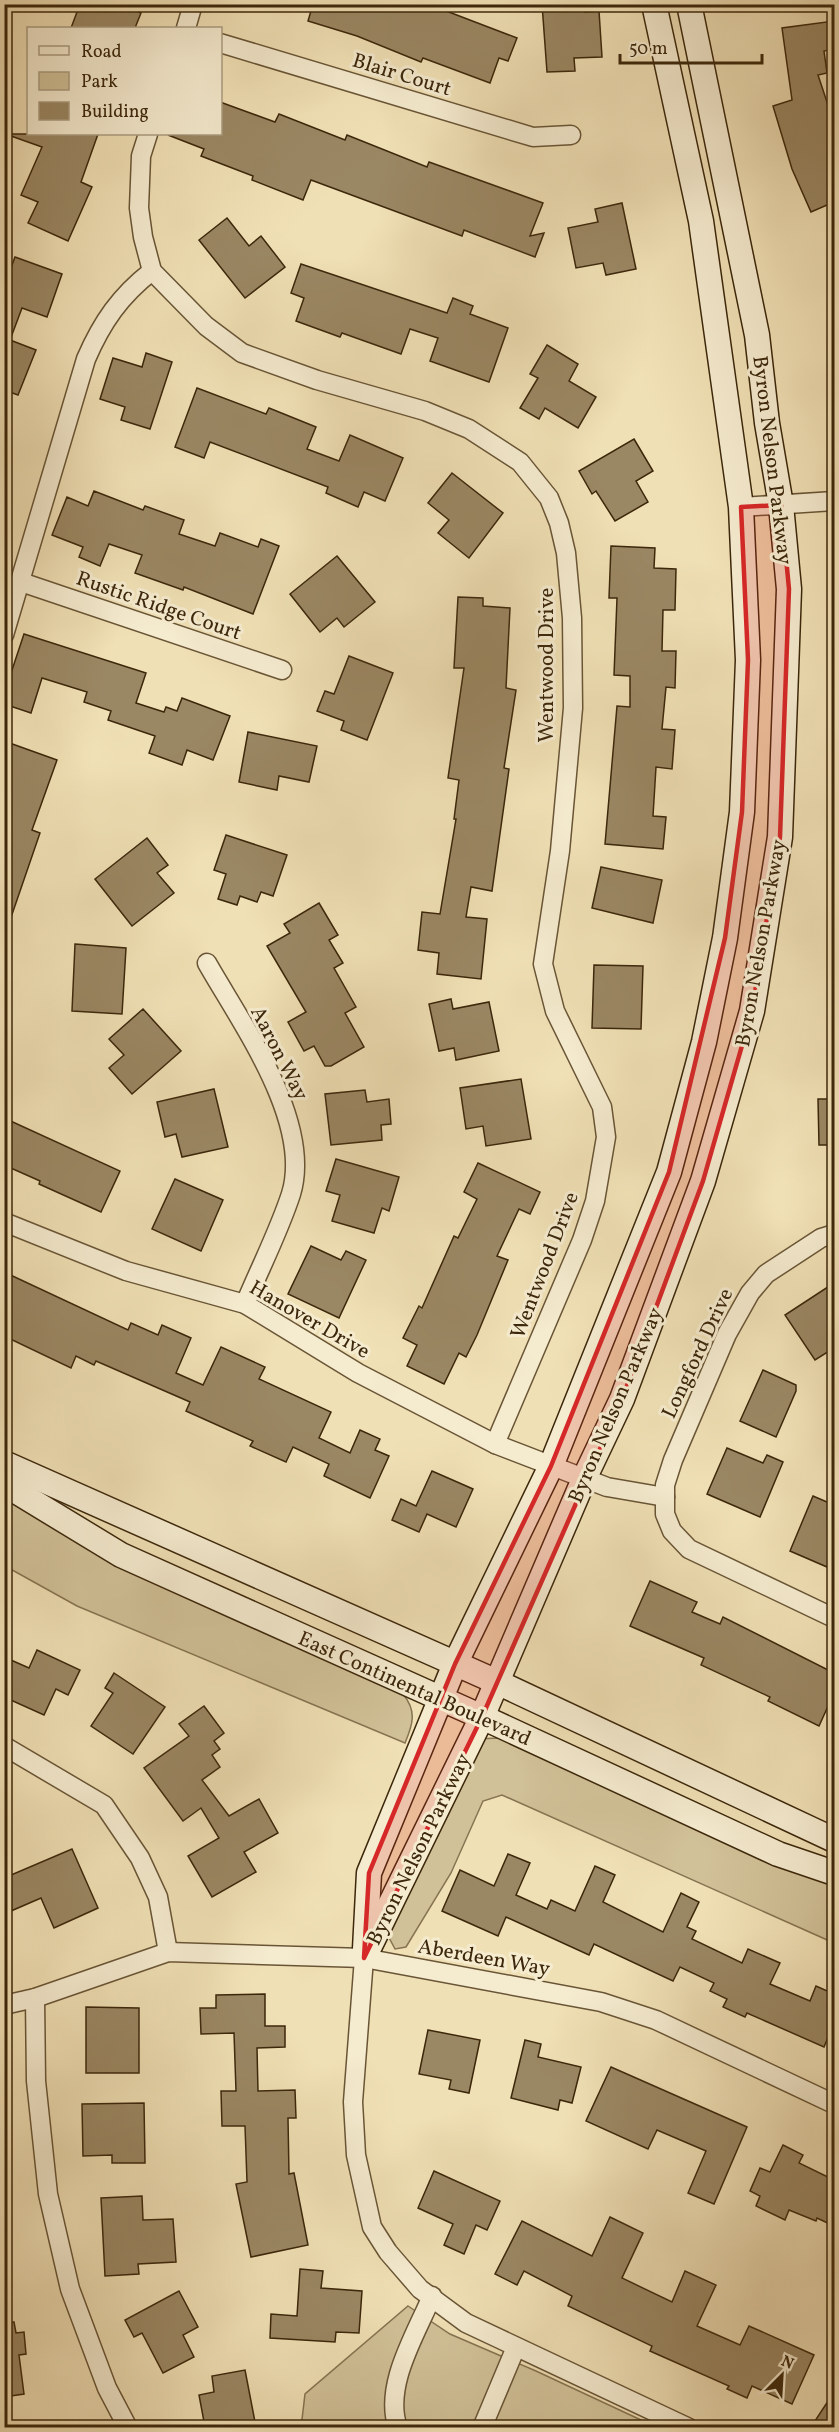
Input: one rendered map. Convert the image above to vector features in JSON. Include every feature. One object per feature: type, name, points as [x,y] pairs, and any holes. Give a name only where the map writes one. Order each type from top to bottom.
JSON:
[{"type":"street","points":[[186,27],[193,4]]},
{"type":"street","name":"Byron Nelson Parkway","points":[[654,4],[700,221],[741,507],[748,660],[742,812],[725,938],[704,1042],[669,1172],[551,1466],[455,1664],[369,1874],[353,2102],[356,2155],[372,2227],[388,2252],[420,2289],[466,2324],[689,2427]]},
{"type":"street","name":"Byron Nelson Parkway","points":[[364,1958],[482,1717],[584,1479],[622,1399],[703,1181],[752,1011],[780,837],[789,589],[781,505],[767,423],[757,335],[689,4]]},
{"type":"street","name":"Blair Court","points":[[222,44],[533,137],[572,135]]},
{"type":"street","name":"Wentwood Drive","points":[[148,135],[141,156],[139,208],[143,237],[152,271],[206,326],[242,353],[317,380],[425,411],[469,429],[494,443],[520,462],[549,498],[559,523],[566,553],[572,618],[573,708],[560,851],[543,964],[546,986],[555,1011],[602,1107],[606,1137],[597,1190],[582,1240],[495,1444]]},
{"type":"street","points":[[4,635],[86,358],[100,327],[114,307],[129,290],[152,271]]},
{"type":"street","points":[[741,507],[834,501]]},
{"type":"street","name":"Rustic Ridge Court","points":[[21,582],[282,670]]},
{"type":"street","name":"Aaron Way","points":[[207,963],[273,1080],[289,1117],[295,1156],[291,1192],[245,1304]]},
{"type":"street","name":"Hanover Drive","points":[[4,1222],[126,1271],[245,1304],[358,1372],[495,1444],[607,1487],[665,1497]]},
{"type":"street","name":"Longford Drive","points":[[665,1497],[665,1485],[673,1460],[727,1334],[750,1293],[766,1274],[821,1238],[834,1234]]},
{"type":"street","name":"East Continental Boulevard","points":[[4,1463],[497,1683],[834,1840]]},
{"type":"street","name":"East Continental Boulevard","points":[[4,1484],[121,1555],[482,1717],[778,1854],[834,1873]]},
{"type":"street","points":[[665,1497],[665,1514],[672,1531],[689,1549],[834,1618]]},
{"type":"street","points":[[4,1746],[104,1805],[140,1858],[158,1897],[168,1952]]},
{"type":"street","name":"Aberdeen Way","points":[[4,2006],[35,1998],[168,1952],[364,1958],[601,2002],[656,2020],[834,2104]]},
{"type":"street","points":[[35,1998],[36,2081],[48,2194],[70,2289],[107,2388],[128,2427]]},
{"type":"street","points":[[398,2427],[395,2419],[396,2386],[432,2296]]},
{"type":"street","points":[[482,2427],[516,2347]]},
{"type":"highlighted area","points":[[781,505],[789,589],[780,837],[752,1011],[703,1181],[622,1399],[482,1717],[364,1958],[369,1873],[455,1664],[551,1466],[669,1172],[725,938],[742,812],[748,660],[741,507]]},
{"type":"green space","points":[[4,1495],[403,1694],[412,1712],[410,1730],[405,1743],[77,1606],[5,1566]]},
{"type":"green space","points":[[499,1738],[744,1851],[834,1883],[834,1943],[502,1795],[483,1801],[451,1873],[406,1947],[395,1949],[386,1932],[476,1739]]},
{"type":"green space","points":[[408,2306],[450,2334],[656,2427],[301,2428],[305,2394]]},
{"type":"building","points":[[80,4],[119,4],[141,13],[135,27],[71,27]]},
{"type":"building","points":[[313,4],[428,4],[517,38],[508,61],[499,58],[490,83],[423,58],[421,62],[357,36],[308,21]]},
{"type":"building","points":[[542,4],[585,4],[585,12],[599,11],[602,57],[574,58],[575,71],[547,72]]},
{"type":"building","points":[[834,21],[834,49],[824,51],[827,73],[818,75],[834,123],[834,202],[811,212],[792,169],[773,106],[792,100],[782,28]]},
{"type":"building","points":[[222,103],[275,122],[279,114],[345,140],[347,135],[427,167],[429,162],[543,203],[530,236],[544,233],[535,257],[464,230],[462,236],[311,180],[303,200],[252,180],[253,176],[201,156],[204,149],[168,135],[222,135]]},
{"type":"building","points":[[12,134],[98,135],[81,182],[92,187],[68,241],[28,223],[38,202],[21,195],[42,147],[11,136]]},
{"type":"building","points":[[622,203],[636,269],[606,275],[603,263],[576,268],[568,228],[598,222],[595,209]]},
{"type":"building","points":[[227,218],[249,246],[261,236],[285,267],[245,298],[199,240]]},
{"type":"building","points":[[15,257],[62,274],[47,317],[22,308],[10,340],[36,350],[18,395],[4,390],[4,286]]},
{"type":"building","points":[[301,264],[447,313],[453,298],[473,306],[470,314],[508,328],[489,382],[430,361],[438,338],[410,329],[401,354],[342,333],[340,337],[296,321],[304,298],[291,293]]},
{"type":"building","points":[[547,345],[578,364],[569,381],[596,397],[578,428],[545,408],[539,419],[520,408],[538,378],[530,374]]},
{"type":"building","points":[[146,353],[172,362],[150,429],[121,420],[125,407],[100,399],[113,358],[142,367]]},
{"type":"building","points":[[197,388],[266,414],[269,408],[316,427],[307,449],[339,461],[350,435],[403,458],[385,501],[364,492],[358,507],[326,493],[328,487],[210,442],[204,458],[175,447]]},
{"type":"building","points":[[634,439],[653,471],[636,481],[648,502],[615,521],[596,491],[592,494],[579,471]]},
{"type":"building","points":[[452,473],[503,513],[469,558],[438,533],[449,520],[428,503]]},
{"type":"building","points":[[94,491],[143,510],[145,506],[184,520],[179,534],[215,546],[220,533],[258,547],[261,539],[279,546],[253,614],[184,587],[183,590],[135,573],[142,555],[109,544],[100,566],[79,557],[83,547],[52,535],[67,497],[88,506]]},
{"type":"building","points":[[611,546],[655,548],[654,568],[676,569],[675,610],[663,610],[662,651],[676,651],[675,688],[666,687],[662,729],[675,730],[672,769],[656,767],[653,816],[666,817],[663,849],[605,844],[617,706],[630,707],[630,676],[614,675],[617,598],[609,598]]},
{"type":"building","points":[[337,556],[375,602],[344,627],[337,618],[320,632],[290,594]]},
{"type":"building","points":[[458,597],[483,598],[483,606],[510,608],[506,688],[516,690],[504,768],[509,769],[492,891],[471,887],[466,917],[487,919],[481,979],[437,974],[439,953],[418,950],[422,912],[440,914],[456,819],[454,819],[459,780],[448,778],[464,668],[454,668]]},
{"type":"building","points":[[24,634],[146,673],[136,703],[164,712],[166,707],[177,711],[182,698],[230,716],[213,760],[187,750],[182,765],[149,753],[155,736],[108,720],[111,711],[84,702],[87,692],[42,678],[31,713],[4,704],[4,694]]},
{"type":"building","points":[[349,656],[393,673],[367,740],[341,730],[344,721],[317,711],[325,691],[334,694]]},
{"type":"building","points":[[248,732],[317,746],[309,782],[279,776],[277,790],[239,782]]},
{"type":"building","points":[[4,741],[57,760],[32,830],[40,833],[7,929],[4,929]]},
{"type":"building","points":[[226,835],[287,855],[273,896],[261,892],[257,902],[240,896],[237,905],[218,899],[226,874],[214,870]]},
{"type":"building","points":[[147,838],[168,865],[157,873],[174,893],[132,926],[95,879]]},
{"type":"building","points":[[601,867],[662,880],[653,923],[592,908]]},
{"type":"building","points":[[319,903],[338,935],[329,940],[343,963],[334,968],[356,1007],[345,1013],[364,1047],[331,1066],[325,1066],[314,1046],[304,1051],[288,1022],[306,1012],[267,946],[290,933],[284,924]]},
{"type":"building","points":[[75,944],[126,948],[122,1014],[72,1011]]},
{"type":"building","points":[[594,965],[643,966],[641,1029],[592,1028]]},
{"type":"building","points":[[451,999],[453,1009],[489,1002],[499,1051],[456,1060],[454,1048],[439,1051],[429,1004]]},
{"type":"building","points":[[143,1009],[181,1051],[132,1094],[109,1068],[124,1055],[109,1039]]},
{"type":"building","points":[[521,1079],[531,1139],[486,1146],[483,1126],[466,1129],[460,1088]]},
{"type":"building","points":[[214,1089],[228,1147],[182,1157],[176,1134],[165,1137],[157,1102]]},
{"type":"building","points":[[365,1090],[367,1102],[389,1099],[391,1124],[381,1125],[382,1140],[331,1145],[325,1094]]},
{"type":"building","points":[[818,1099],[834,1099],[834,1145],[819,1145]]},
{"type":"building","points":[[4,1118],[120,1171],[101,1212],[39,1184],[40,1181],[4,1165]]},
{"type":"building","points":[[336,1159],[399,1177],[389,1211],[382,1208],[374,1233],[332,1221],[340,1195],[326,1191]]},
{"type":"building","points":[[478,1163],[540,1192],[530,1214],[519,1209],[497,1256],[508,1260],[477,1335],[466,1357],[459,1353],[444,1384],[407,1366],[417,1345],[403,1338],[419,1306],[422,1308],[454,1236],[458,1238],[477,1199],[464,1192]]},
{"type":"building","points":[[175,1179],[223,1200],[201,1251],[152,1229]]},
{"type":"building","points":[[311,1246],[341,1260],[346,1251],[366,1260],[339,1318],[288,1294]]},
{"type":"building","points":[[4,1272],[128,1330],[131,1323],[158,1335],[162,1325],[191,1338],[176,1373],[203,1385],[221,1347],[265,1367],[259,1379],[331,1412],[319,1438],[350,1453],[360,1430],[380,1439],[375,1450],[389,1456],[370,1498],[324,1476],[329,1464],[293,1447],[286,1462],[250,1446],[253,1441],[186,1411],[190,1402],[96,1361],[94,1365],[76,1356],[71,1368],[4,1336]]},
{"type":"building","points":[[834,1283],[834,1348],[815,1360],[785,1315]]},
{"type":"building","points":[[763,1370],[796,1385],[796,1391],[776,1437],[740,1421]]},
{"type":"building","points":[[727,1448],[763,1463],[767,1455],[783,1462],[760,1517],[707,1494]]},
{"type":"building","points":[[432,1471],[473,1489],[456,1527],[427,1514],[419,1532],[392,1520],[401,1499],[416,1506]]},
{"type":"building","points":[[813,1496],[834,1505],[834,1570],[790,1551]]},
{"type":"building","points":[[650,1581],[697,1602],[692,1612],[720,1624],[723,1617],[834,1673],[834,1693],[819,1726],[768,1701],[770,1697],[701,1665],[704,1658],[630,1626]]},
{"type":"building","points":[[37,1650],[80,1670],[68,1695],[56,1689],[44,1715],[4,1697],[4,1657],[29,1668]]},
{"type":"building","points":[[114,1673],[165,1707],[133,1754],[91,1726],[113,1693],[105,1688]]},
{"type":"building","points":[[204,1706],[224,1733],[214,1741],[220,1749],[212,1755],[220,1767],[202,1780],[229,1816],[259,1799],[278,1833],[244,1852],[256,1872],[212,1897],[188,1856],[219,1838],[201,1808],[183,1821],[144,1768],[189,1736],[179,1724]]},
{"type":"building","points":[[72,1849],[98,1908],[54,1928],[41,1898],[4,1914],[4,1878]]},
{"type":"building","points":[[508,1854],[530,1863],[516,1895],[547,1909],[551,1900],[575,1911],[595,1866],[615,1875],[603,1902],[663,1932],[681,1893],[699,1902],[687,1927],[696,1931],[692,1939],[742,1963],[748,1949],[780,1963],[770,1984],[810,2001],[816,1986],[834,1994],[834,2023],[824,2047],[747,2013],[745,2017],[723,2007],[727,1999],[710,1991],[714,1983],[680,1967],[673,1981],[594,1944],[589,1955],[506,1917],[498,1936],[442,1911],[460,1870],[494,1886]]},
{"type":"building","points":[[265,1994],[265,2026],[285,2026],[285,2047],[257,2048],[258,2091],[295,2090],[296,2118],[288,2118],[289,2174],[294,2173],[308,2245],[251,2257],[236,2184],[247,2182],[245,2126],[222,2126],[221,2091],[236,2091],[234,2033],[201,2034],[200,2008],[216,2008],[216,1995]]},
{"type":"building","points":[[86,2007],[139,2008],[139,2073],[86,2073]]},
{"type":"building","points":[[428,2030],[480,2040],[469,2093],[449,2089],[451,2080],[419,2074]]},
{"type":"building","points":[[525,2040],[541,2044],[538,2057],[581,2067],[572,2103],[560,2100],[558,2110],[511,2098]]},
{"type":"building","points":[[611,2067],[747,2127],[714,2204],[688,2193],[706,2151],[657,2130],[648,2149],[586,2121]]},
{"type":"building","points":[[144,2103],[145,2163],[112,2163],[112,2155],[83,2156],[82,2104]]},
{"type":"building","points":[[783,2145],[803,2155],[799,2163],[834,2180],[834,2226],[817,2218],[816,2221],[789,2210],[785,2220],[756,2206],[760,2196],[750,2191],[760,2168],[770,2172]]},
{"type":"building","points":[[434,2171],[500,2201],[487,2230],[476,2225],[464,2254],[444,2245],[453,2224],[418,2208]]},
{"type":"building","points":[[142,2196],[143,2220],[173,2219],[176,2262],[138,2264],[139,2274],[105,2276],[101,2198]]},
{"type":"building","points":[[610,2217],[643,2233],[622,2278],[672,2302],[685,2271],[716,2285],[697,2326],[740,2345],[749,2326],[814,2355],[792,2404],[752,2386],[747,2398],[727,2389],[729,2386],[650,2351],[652,2346],[568,2306],[572,2296],[524,2271],[517,2285],[495,2274],[522,2221],[592,2256]]},
{"type":"building","points":[[300,2269],[323,2271],[321,2288],[362,2291],[359,2333],[336,2332],[335,2342],[270,2338],[271,2314],[297,2316]]},
{"type":"building","points":[[179,2291],[198,2327],[183,2335],[194,2357],[163,2373],[142,2333],[134,2337],[125,2320]]},
{"type":"building","points":[[4,2322],[14,2322],[16,2333],[24,2332],[26,2354],[19,2355],[24,2394],[4,2397]]},
{"type":"building","points":[[245,2370],[256,2427],[205,2427],[199,2395],[214,2392],[212,2376]]},
{"type":"building","points":[[834,2392],[834,2427],[811,2427]]}]
